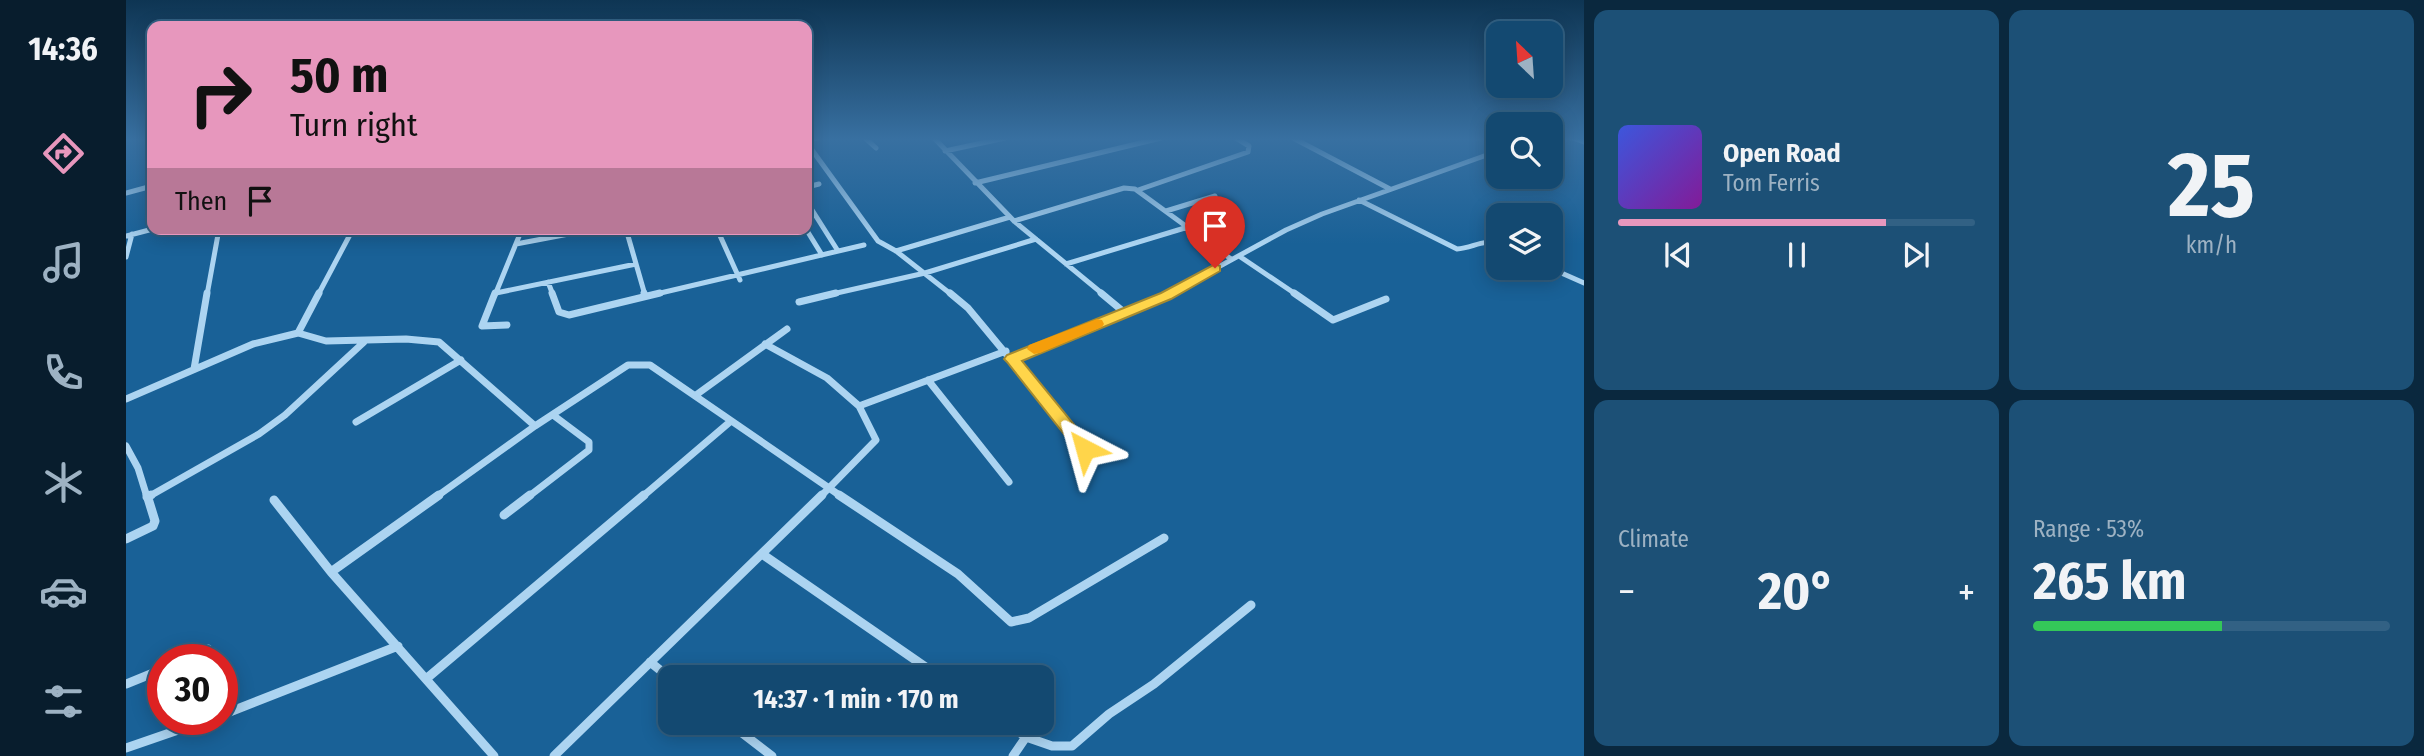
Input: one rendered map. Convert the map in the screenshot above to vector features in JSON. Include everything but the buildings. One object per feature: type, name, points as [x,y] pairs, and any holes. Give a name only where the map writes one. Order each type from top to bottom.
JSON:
[{"type":"street","points":[[829,173],[878,241],[896,251],[968,308],[1085,449]]},
{"type":"street","points":[[966,173],[1012,219],[1125,313]]},
{"type":"street","points":[[975,183],[1015,173]]},
{"type":"street","points":[[896,251],[1124,188],[1138,190],[1186,173]]},
{"type":"street","points":[[1360,173],[1390,189]]},
{"type":"street","points":[[1012,359],[1166,296],[1286,230],[1435,173]]},
{"type":"street","points":[[812,186],[820,184]]},
{"type":"street","points":[[126,193],[147,188]]},
{"type":"street","points":[[1138,190],[1231,259]]},
{"type":"street","points":[[1166,211],[1215,196]]},
{"type":"street","points":[[1359,201],[1457,249],[1468,248],[1486,240]]},
{"type":"street","points":[[812,210],[838,251]]},
{"type":"street","points":[[1066,264],[1188,227]]},
{"type":"street","points":[[126,257],[129,235],[147,230]]},
{"type":"street","points":[[194,369],[218,235]]},
{"type":"street","points":[[126,400],[253,344],[298,333],[350,235]]},
{"type":"street","points":[[508,325],[482,326],[520,235]]},
{"type":"street","points":[[516,244],[563,235]]},
{"type":"street","points":[[628,235],[645,296]]},
{"type":"street","points":[[720,235],[739,278]]},
{"type":"street","points":[[810,235],[822,255]]},
{"type":"street","points":[[799,302],[925,273],[1036,239]]},
{"type":"street","points":[[548,282],[559,312],[564,315],[739,278],[864,245]]},
{"type":"street","points":[[1239,256],[1333,320],[1386,299]]},
{"type":"street","points":[[496,293],[636,264]]},
{"type":"street","points":[[1563,274],[1584,284]]},
{"type":"street","points":[[696,395],[787,329]]},
{"type":"street","points":[[298,333],[303,337],[331,340],[432,340],[461,359],[535,426]]},
{"type":"street","points":[[147,497],[259,433],[285,415],[364,341]]},
{"type":"street","points":[[554,756],[874,445],[876,440],[859,406],[846,392],[826,377],[765,344]]},
{"type":"street","points":[[859,406],[1006,351]]},
{"type":"street","points":[[356,422],[461,359]]},
{"type":"street","points":[[331,572],[535,426],[633,363],[650,365],[958,574],[1011,622],[1029,618],[1164,538]]},
{"type":"street","points":[[929,380],[1009,482]]},
{"type":"street","points":[[504,515],[589,450],[589,442],[553,415]]},
{"type":"street","points":[[426,679],[731,421]]},
{"type":"street","points":[[126,446],[138,468],[155,521],[153,526],[126,540]]},
{"type":"street","points":[[274,500],[331,572],[494,756]]},
{"type":"street","points":[[762,554],[923,665]]},
{"type":"street","points":[[1023,735],[1052,746],[1072,746],[1109,714],[1154,684],[1251,605]]},
{"type":"street","points":[[238,709],[397,646]]},
{"type":"street","points":[[650,663],[658,669]]},
{"type":"street","points":[[126,684],[147,675]]},
{"type":"street","points":[[126,748],[164,735]]},
{"type":"street","points":[[745,735],[772,756]]},
{"type":"street","points":[[1013,756],[1026,737]]},
{"type":"slow traffic","points":[[1034,349],[1097,324]]},
{"type":"route","points":[[1085,449],[1012,359],[1166,296],[1215,268]]}]
